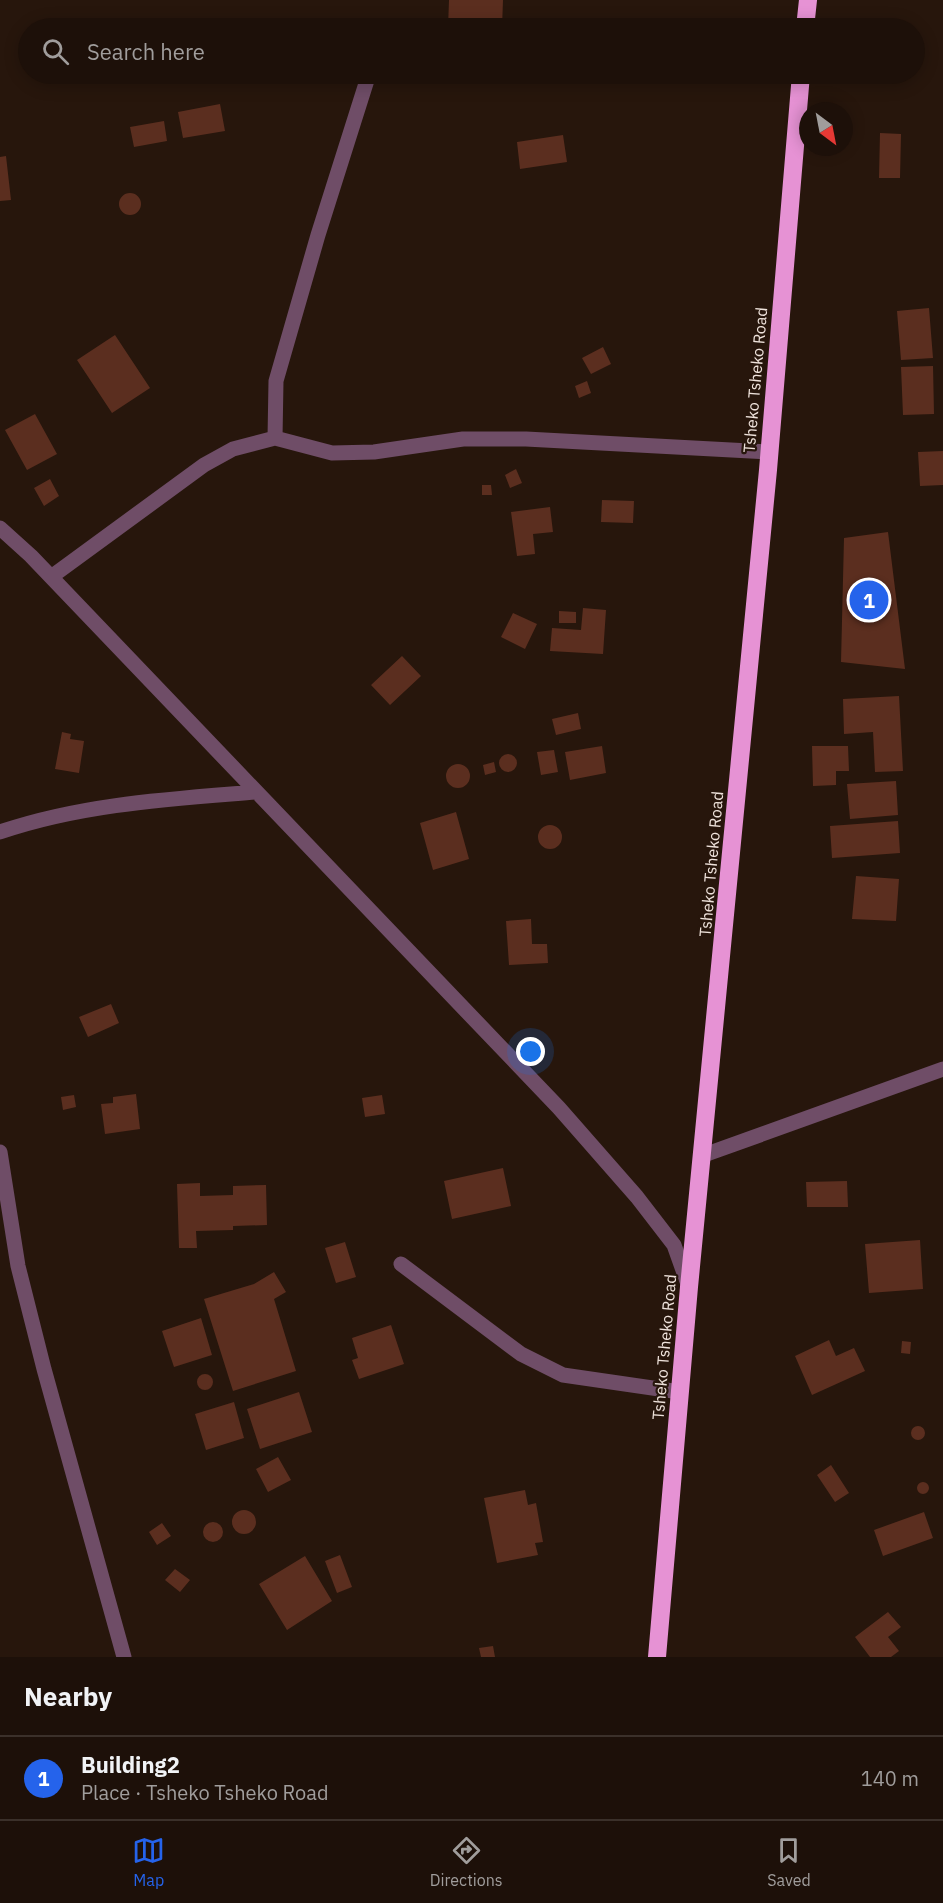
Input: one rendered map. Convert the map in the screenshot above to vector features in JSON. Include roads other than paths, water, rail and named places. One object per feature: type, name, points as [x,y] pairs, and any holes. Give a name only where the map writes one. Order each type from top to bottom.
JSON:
[{"type":"highway","points":[[806,18],[808,0]]},
{"type":"highway","name":"Tsheko Tsheko Road","points":[[657,1657],[689,1287],[704,1155],[769,452],[800,84]]},
{"type":"street","points":[[275,438],[276,381],[318,235],[366,84]]},
{"type":"street","points":[[51,577],[204,465],[233,449],[275,438],[332,453],[374,452],[463,439],[526,439],[769,452]]},
{"type":"street","points":[[0,528],[51,577],[559,1108],[630,1188],[674,1245],[689,1287]]},
{"type":"street","points":[[0,832],[24,824],[116,805],[256,792]]},
{"type":"street","points":[[704,1155],[943,1069]]},
{"type":"street","points":[[0,1152],[18,1266],[44,1369],[124,1657]]},
{"type":"street","points":[[401,1264],[521,1354],[563,1375],[680,1392]]},
{"type":"place","name":"Building2","points":[[869,600]]}]
